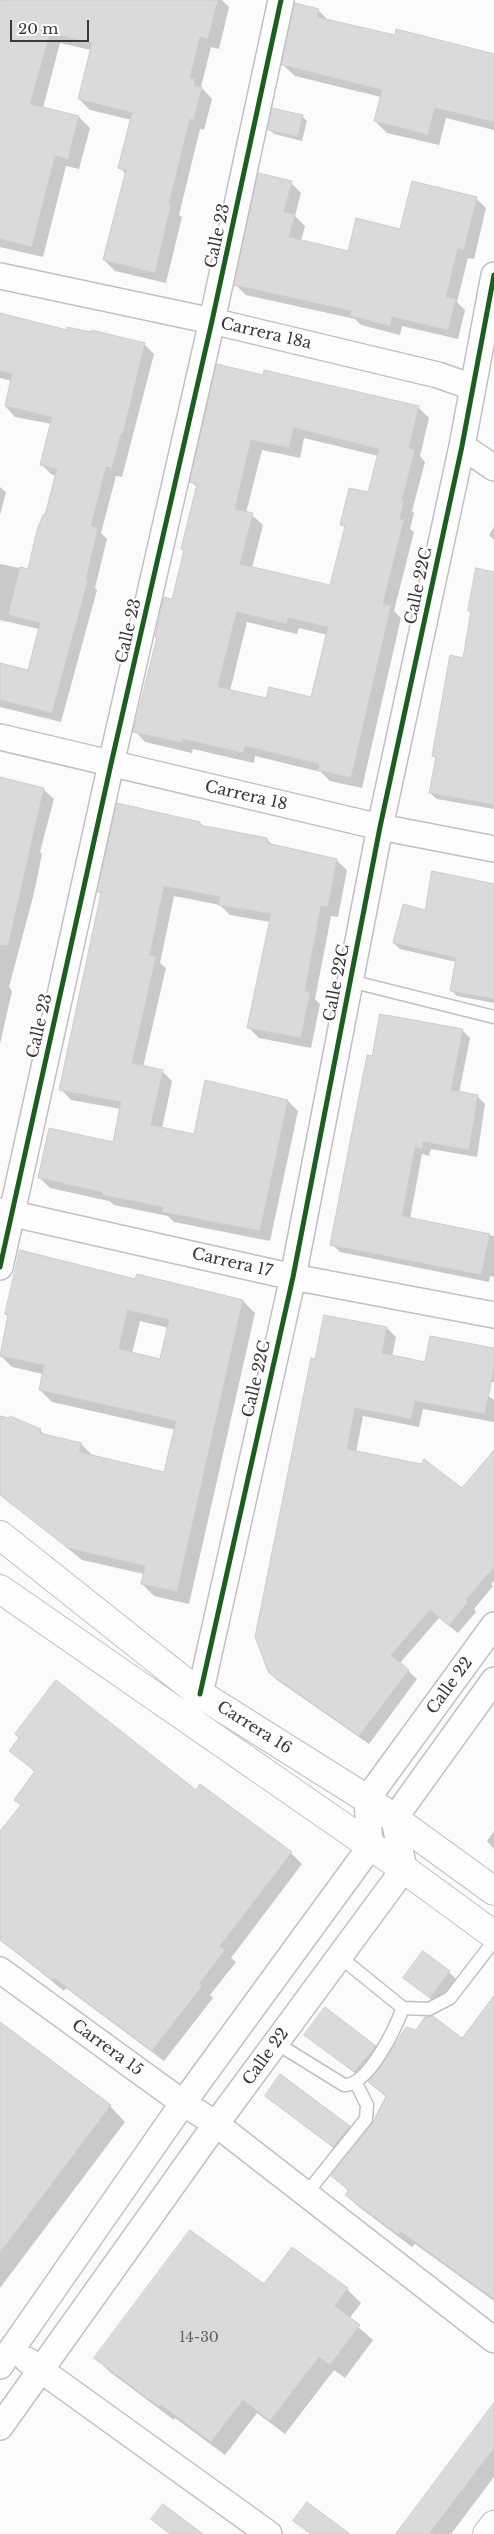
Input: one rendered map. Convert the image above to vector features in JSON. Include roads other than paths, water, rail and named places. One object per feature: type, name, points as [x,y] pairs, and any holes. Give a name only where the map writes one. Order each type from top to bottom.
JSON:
[{"type":"street","name":"Calle 23","points":[[0,1267],[5,1212],[111,764],[212,321],[281,0]]},
{"type":"street","name":"Calle 22C","points":[[200,1694],[293,1277],[380,827],[462,446],[494,275]]},
{"type":"street","name":"Carrera 18a","points":[[0,276],[212,321],[438,375],[472,387]]},
{"type":"street","points":[[462,446],[494,468]]},
{"type":"street","name":"Carrera 18","points":[[0,737],[380,827],[494,849]]},
{"type":"street","name":"Carrera 17","points":[[5,1212],[293,1277],[494,1315]]},
{"type":"street","name":"Carrera 16","points":[[0,1535],[200,1694],[367,1799],[494,1891]]},
{"type":"street","name":"Carrera 16","points":[[0,1589],[404,1869],[494,1935]]},
{"type":"street","name":"Calle 22","points":[[367,1799],[494,1625]]},
{"type":"street","name":"Calle 22","points":[[394,1819],[494,1680]]},
{"type":"street","points":[[269,2534],[42,2370],[4,2353],[370,1847],[367,1799]]},
{"type":"street","points":[[394,1819],[404,1869]]},
{"type":"street","name":"Calle 22","points":[[0,2427],[216,2124],[404,1869]]},
{"type":"street","name":"Carrera 15","points":[[0,1970],[183,2104],[216,2124],[494,2340]]},
{"type":"street","points":[[488,2534],[494,2525]]},
{"type":"lane","points":[[350,981],[494,1017]]},
{"type":"lane","points":[[340,1957],[403,2008],[429,2009],[450,1998],[494,1941]]},
{"type":"lane","points":[[276,2043],[344,2085],[356,2083],[392,2034],[403,2008]]},
{"type":"lane","points":[[306,2194],[366,2119],[367,2105],[356,2083]]}]
